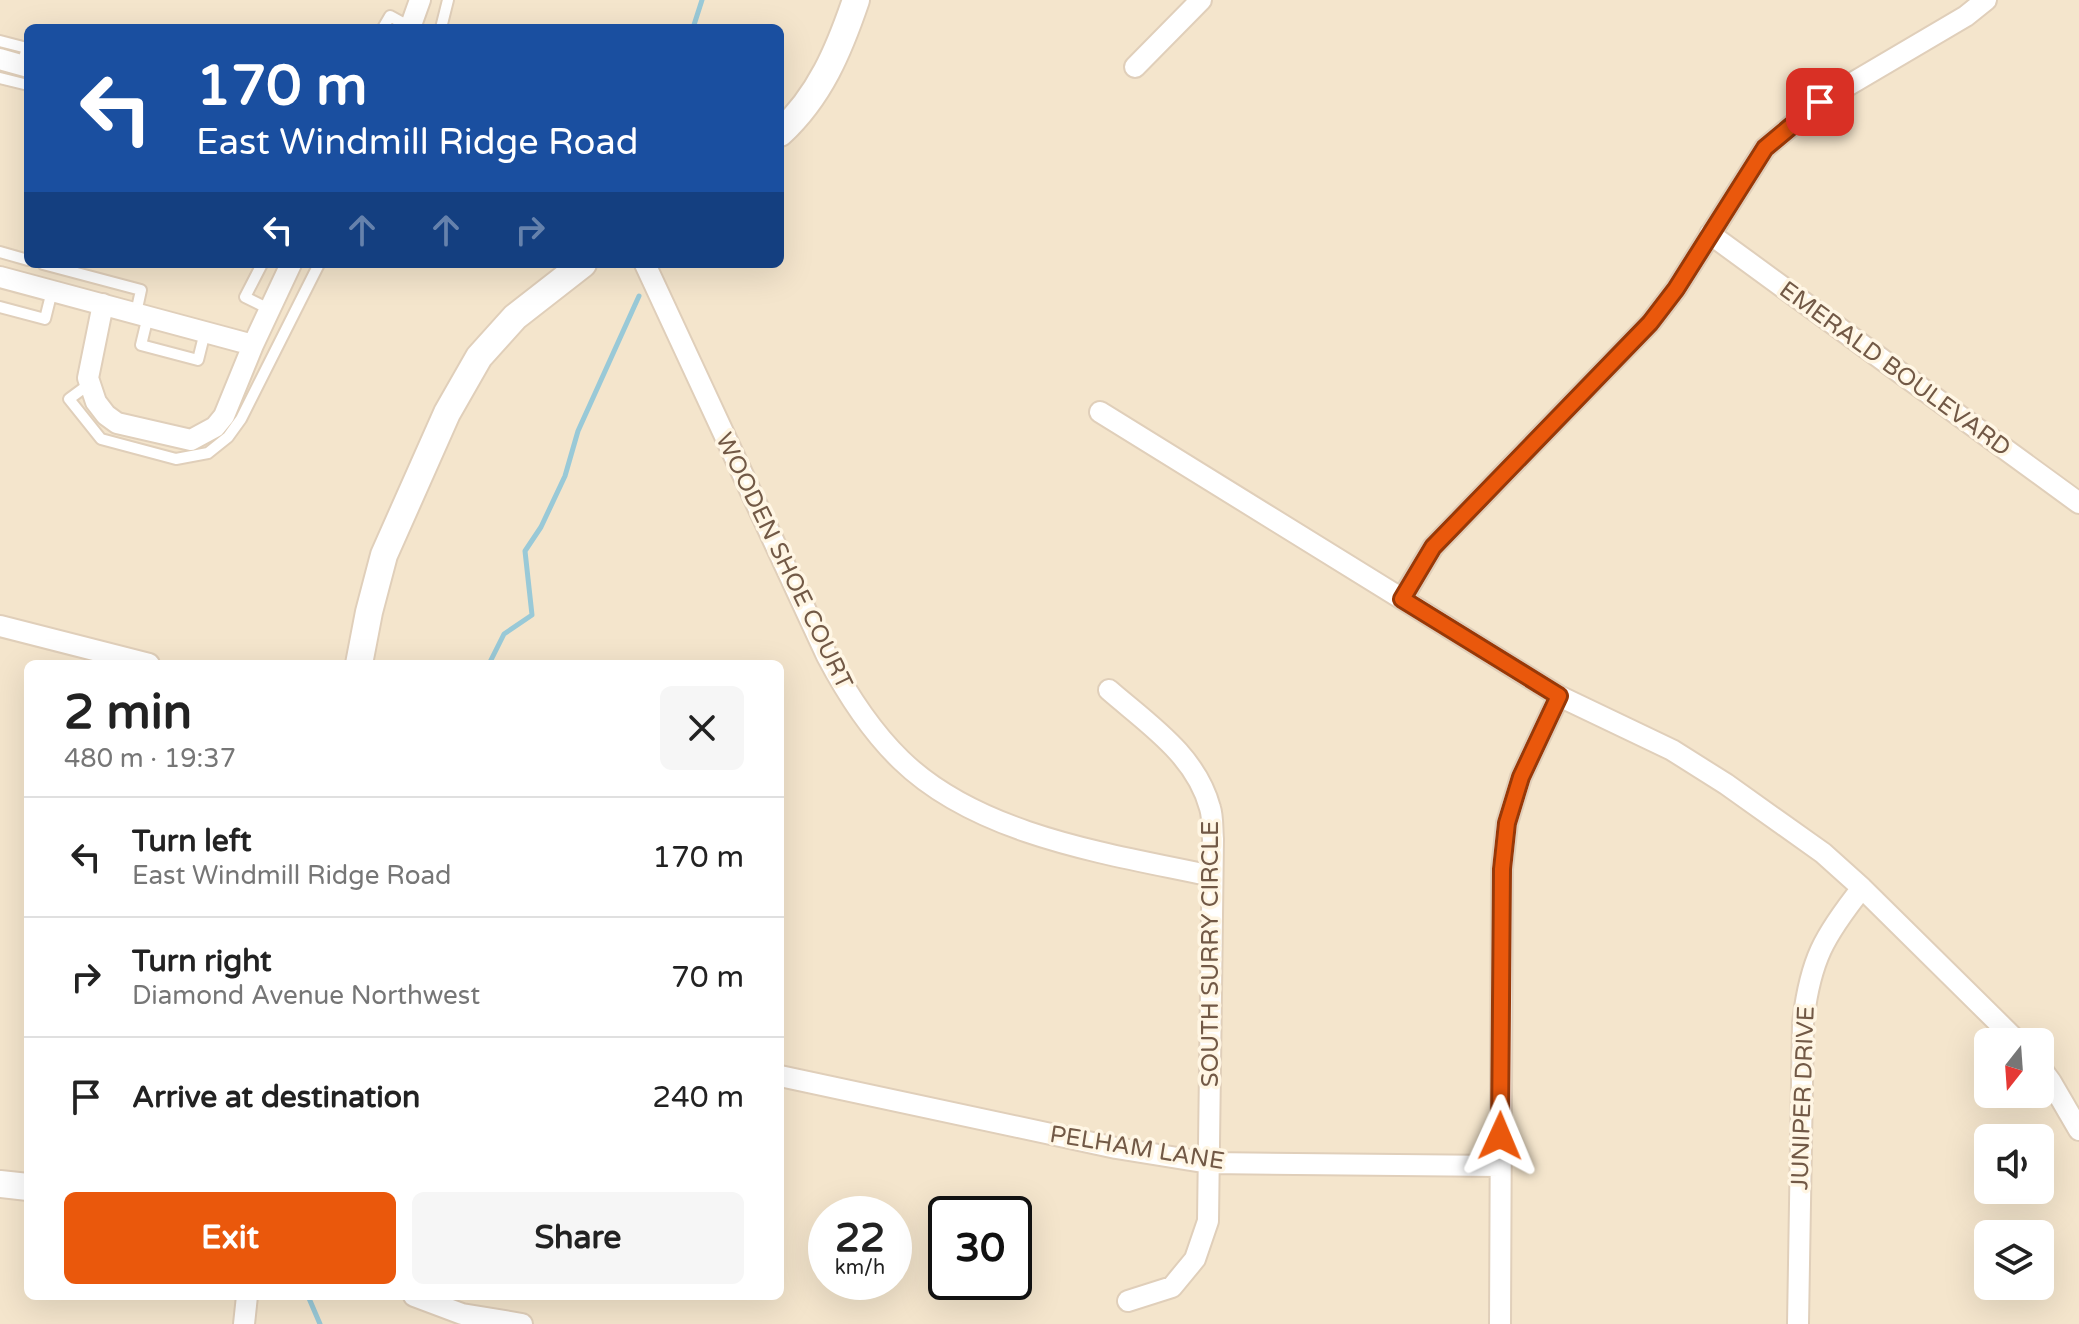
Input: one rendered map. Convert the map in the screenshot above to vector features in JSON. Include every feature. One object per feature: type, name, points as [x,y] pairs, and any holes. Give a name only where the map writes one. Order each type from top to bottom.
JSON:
[{"type":"street","points":[[411,24],[420,0]]},
{"type":"street","points":[[784,129],[822,84],[841,46],[856,0]]},
{"type":"street","points":[[1135,67],[1201,0]]},
{"type":"street","points":[[1402,599],[1433,547],[1650,323],[1676,289],[1765,148],[1820,102],[1966,16],[1986,0]]},
{"type":"street","points":[[0,59],[24,71]]},
{"type":"street","name":"EMERALD BOULEVARD","points":[[1710,234],[2079,503]]},
{"type":"street","points":[[103,304],[88,385],[96,402],[113,420],[183,449],[231,420],[253,345],[289,268]]},
{"type":"street","points":[[360,660],[384,555],[447,413],[479,357],[506,327],[578,268]]},
{"type":"street","name":"WOODEN SHOE COURT","points":[[647,268],[827,656],[846,691],[871,726],[902,761],[940,791],[988,816],[1100,852],[1212,876]]},
{"type":"street","points":[[0,277],[253,345]]},
{"type":"street","points":[[1100,412],[1559,696],[1672,750],[1726,784],[1823,853],[2004,1028]]},
{"type":"street","points":[[0,626],[133,660]]},
{"type":"street","name":"SOUTH SURRY CIRCLE","points":[[1109,690],[1175,747],[1199,778],[1211,810],[1208,1221],[1195,1259],[1172,1287],[1128,1301]]},
{"type":"street","points":[[1500,1324],[1502,869],[1507,823],[1521,777],[1559,696]]},
{"type":"street","name":"JUNIPER DRIVE","points":[[1798,1324],[1805,1001],[1819,951],[1832,926],[1862,888]]},
{"type":"street","name":"PELHAM LANE","points":[[784,1077],[1100,1145],[1209,1163],[1500,1166]]},
{"type":"street","points":[[2054,1086],[2079,1130]]},
{"type":"street","points":[[0,1184],[24,1187]]},
{"type":"street","points":[[244,1324],[247,1300]]},
{"type":"street","points":[[425,1300],[462,1314],[522,1324]]},
{"type":"lane","points":[[442,24],[448,0]]},
{"type":"lane","points":[[385,24],[390,16],[403,24]]},
{"type":"lane","points":[[0,41],[24,47]]},
{"type":"lane","points":[[0,78],[24,72]]},
{"type":"lane","points":[[0,252],[24,259]]},
{"type":"lane","points":[[58,268],[141,290],[141,345],[198,360],[205,332]]},
{"type":"lane","points":[[260,268],[245,297],[269,309]]},
{"type":"lane","points":[[231,420],[317,268]]},
{"type":"lane","points":[[0,307],[45,319],[52,291]]},
{"type":"lane","points":[[88,385],[69,399],[101,439],[168,458],[183,449]]},
{"type":"lane","points":[[101,439],[113,420]]},
{"type":"shaded area","points":[[0,0],[2079,0],[2079,1324],[0,1324]]},
{"type":"waterway","points":[[694,24],[702,0]]},
{"type":"waterway","points":[[491,660],[504,634],[532,615],[525,551],[541,527],[565,476],[578,431],[639,296]]},
{"type":"waterway","points":[[310,1300],[320,1324]]},
{"type":"route","points":[[1500,1136],[1502,869],[1507,823],[1521,777],[1559,696],[1402,599],[1433,547],[1650,323],[1676,289],[1765,148],[1820,102]]}]
